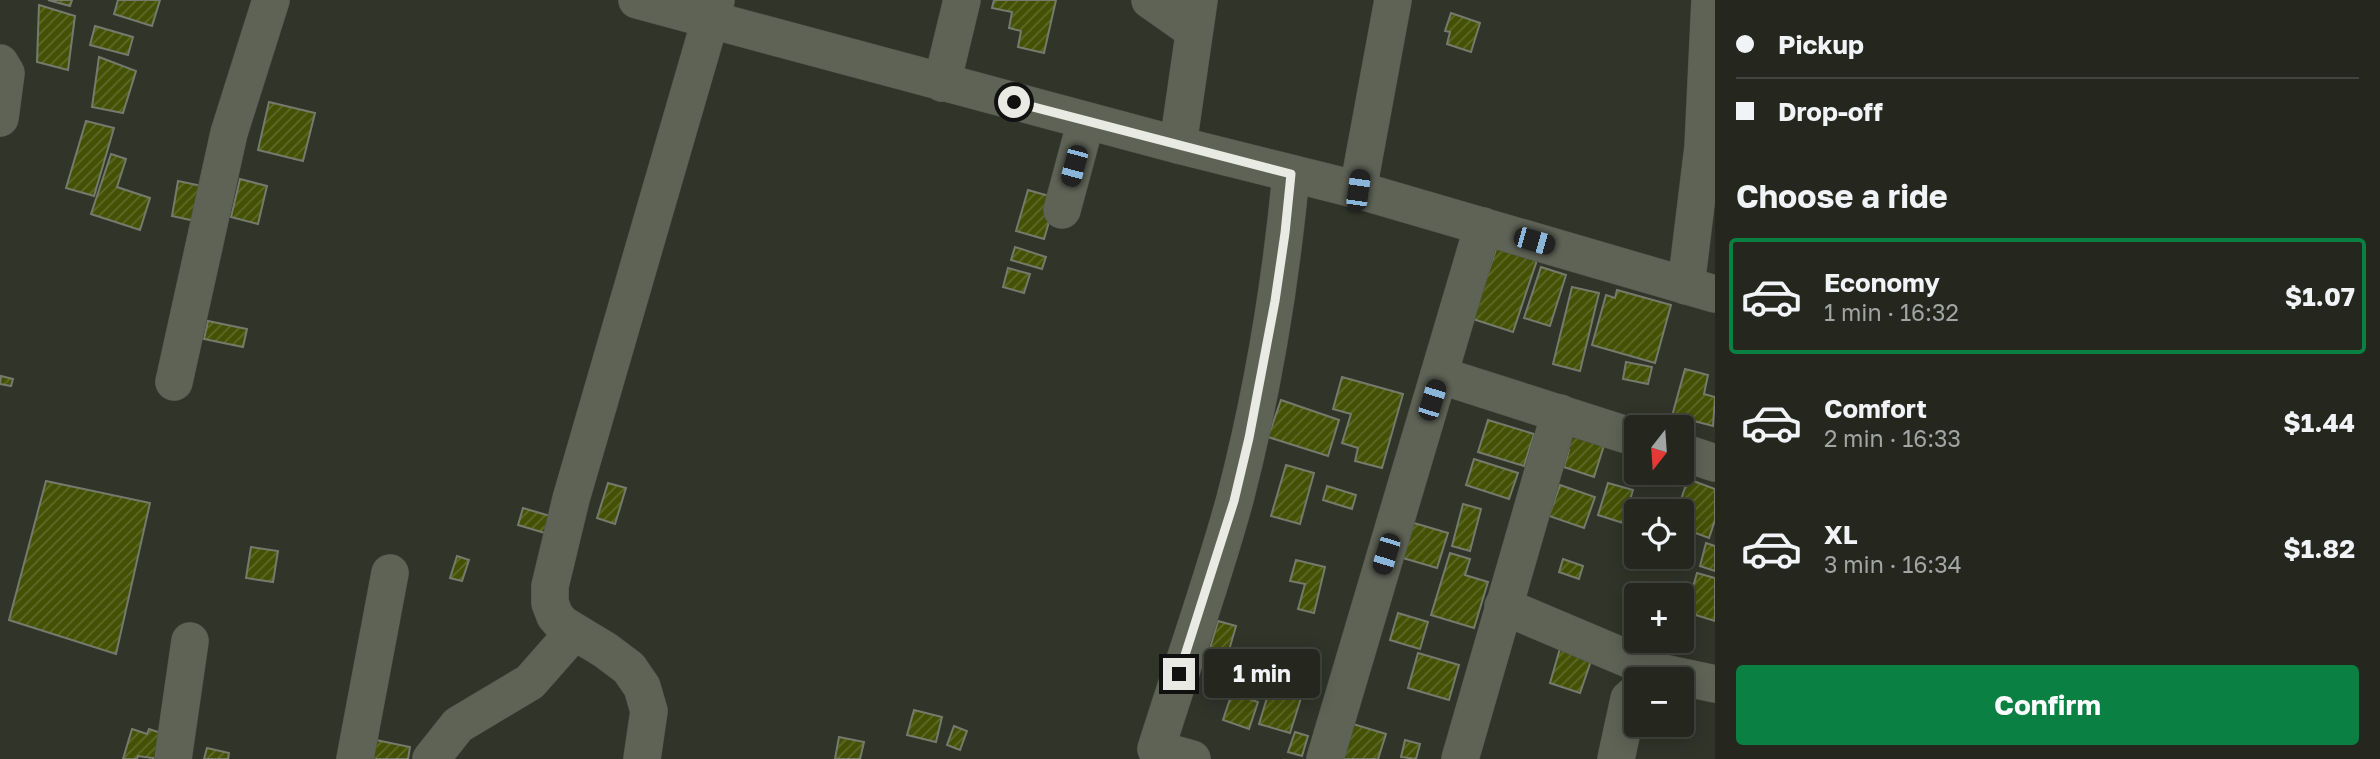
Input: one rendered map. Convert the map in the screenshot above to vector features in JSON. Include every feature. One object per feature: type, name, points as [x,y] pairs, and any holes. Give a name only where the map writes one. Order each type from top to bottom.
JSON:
[{"type":"street","points":[[174,382],[229,133],[271,0]]},
{"type":"street","points":[[637,0],[714,10],[942,83],[1358,190],[1701,290],[1709,149],[1712,13]]},
{"type":"street","points":[[942,83],[961,0]]},
{"type":"street","points":[[1150,0],[1196,16],[1178,145]]},
{"type":"street","points":[[1358,190],[1393,0]]},
{"type":"street","points":[[642,759],[649,711],[642,687],[629,668],[562,624],[555,616],[550,603],[550,586],[556,556],[714,10]]},
{"type":"street","points":[[0,64],[6,73],[0,118]]},
{"type":"street","points":[[1062,210],[1086,121]]},
{"type":"street","points":[[1192,759],[1156,749],[1234,501],[1249,438],[1275,301],[1291,174]]},
{"type":"street","points":[[1325,759],[1483,226]]},
{"type":"street","points":[[1439,374],[1624,434]]},
{"type":"street","points":[[1460,759],[1560,413]]},
{"type":"street","points":[[1694,456],[1715,463]]},
{"type":"street","points":[[355,759],[390,573]]},
{"type":"street","points":[[1503,606],[1624,668]]},
{"type":"street","points":[[431,759],[458,725],[530,682],[574,632]]},
{"type":"street","points":[[173,759],[190,641]]},
{"type":"street","points":[[1694,683],[1715,684]]},
{"type":"street","points":[[1616,759],[1624,722]]},
{"type":"building","points":[[48,0],[72,0],[70,6]]},
{"type":"building","points":[[118,0],[160,0],[152,26],[114,14]]},
{"type":"building","points":[[994,0],[1056,0],[1044,53],[1018,47],[1021,31],[1009,28],[1012,12],[992,8]]},
{"type":"building","points":[[39,5],[75,16],[68,70],[37,62]]},
{"type":"building","points":[[1451,13],[1480,23],[1471,52],[1447,44],[1450,32],[1445,31]]},
{"type":"building","points":[[95,26],[133,37],[128,55],[90,45]]},
{"type":"building","points":[[99,57],[136,71],[123,113],[92,107]]},
{"type":"building","points":[[269,102],[315,113],[303,161],[258,150]]},
{"type":"building","points":[[86,121],[114,128],[94,196],[66,188]]},
{"type":"building","points":[[111,154],[126,159],[117,187],[150,198],[140,230],[91,214]]},
{"type":"building","points":[[240,179],[267,186],[258,224],[231,217]]},
{"type":"building","points":[[178,181],[202,186],[195,221],[172,216]]},
{"type":"building","points":[[1028,190],[1056,198],[1044,239],[1016,231]]},
{"type":"building","points":[[1497,246],[1537,260],[1513,332],[1473,319]]},
{"type":"building","points":[[1015,247],[1046,257],[1042,269],[1011,260]]},
{"type":"building","points":[[1541,267],[1566,275],[1550,326],[1524,318]]},
{"type":"building","points":[[1008,268],[1030,274],[1024,293],[1003,287]]},
{"type":"building","points":[[1572,287],[1599,293],[1580,371],[1553,364]]},
{"type":"building","points":[[1617,290],[1671,305],[1655,363],[1592,345],[1606,295],[1615,298]]},
{"type":"building","points":[[208,321],[247,329],[243,347],[204,339]]},
{"type":"building","points":[[1626,362],[1652,367],[1648,384],[1623,379]]},
{"type":"building","points":[[1685,369],[1708,375],[1704,394],[1715,397],[1713,426],[1694,421],[1694,415],[1672,415]]},
{"type":"building","points":[[1,376],[13,379],[11,386],[0,384]]},
{"type":"building","points":[[1342,377],[1403,394],[1382,468],[1355,461],[1358,448],[1342,443],[1351,414],[1333,409]]},
{"type":"building","points":[[1281,400],[1339,420],[1328,456],[1268,437]]},
{"type":"building","points":[[1488,420],[1534,434],[1524,466],[1478,452]]},
{"type":"building","points":[[1575,425],[1605,442],[1594,477],[1564,467],[1569,450],[1562,448]]},
{"type":"building","points":[[1474,459],[1518,473],[1509,499],[1466,485]]},
{"type":"building","points":[[1286,465],[1314,473],[1300,524],[1271,516]]},
{"type":"building","points":[[46,481],[150,503],[116,654],[9,620]]},
{"type":"building","points":[[1694,481],[1715,489],[1715,520],[1709,538],[1694,532],[1694,499],[1681,499],[1686,485],[1694,485]]},
{"type":"building","points":[[608,483],[626,488],[615,524],[597,518]]},
{"type":"building","points":[[1608,483],[1633,490],[1630,499],[1624,499],[1623,523],[1598,515]]},
{"type":"building","points":[[1560,485],[1595,497],[1584,528],[1549,516]]},
{"type":"building","points":[[1327,486],[1356,495],[1352,509],[1323,500]]},
{"type":"building","points":[[1463,504],[1481,509],[1470,551],[1452,546]]},
{"type":"building","points":[[523,508],[550,516],[545,533],[518,525]]},
{"type":"building","points":[[1414,523],[1448,533],[1437,568],[1403,558]]},
{"type":"building","points":[[1706,543],[1715,546],[1715,571],[1700,566]]},
{"type":"building","points":[[251,547],[278,551],[273,582],[246,578]]},
{"type":"building","points":[[1450,553],[1470,559],[1465,575],[1488,582],[1474,628],[1431,615]]},
{"type":"building","points":[[457,556],[469,560],[462,581],[450,578]]},
{"type":"building","points":[[1563,559],[1583,566],[1579,579],[1559,572]]},
{"type":"building","points":[[1296,560],[1325,567],[1314,613],[1298,609],[1305,584],[1290,581]]},
{"type":"building","points":[[1697,573],[1715,578],[1715,621],[1694,614],[1694,584]]},
{"type":"building","points":[[1398,613],[1428,622],[1420,649],[1390,640]]},
{"type":"building","points":[[1218,621],[1236,626],[1225,664],[1207,658]]},
{"type":"building","points":[[1561,645],[1593,655],[1580,693],[1550,683]]},
{"type":"building","points":[[1418,653],[1459,665],[1449,700],[1408,688]]},
{"type":"building","points":[[1271,685],[1302,695],[1290,733],[1259,724]]},
{"type":"building","points":[[1232,693],[1258,702],[1249,729],[1223,720]]},
{"type":"building","points":[[914,710],[942,717],[936,742],[907,735]]},
{"type":"building","points":[[1353,724],[1386,734],[1378,759],[1342,759]]},
{"type":"building","points":[[954,726],[967,731],[960,750],[947,745]]},
{"type":"building","points":[[132,729],[147,734],[149,729],[167,735],[160,759],[138,756],[137,759],[123,759]]},
{"type":"building","points":[[1295,732],[1308,736],[1302,756],[1288,752]]},
{"type":"building","points":[[839,737],[864,742],[860,759],[835,759]]},
{"type":"building","points":[[376,740],[410,747],[408,759],[372,759]]},
{"type":"building","points":[[1405,740],[1420,744],[1416,759],[1401,757]]},
{"type":"building","points":[[207,748],[229,753],[228,759],[204,759]]},
{"type":"route","points":[[1014,102],[1291,174],[1275,301],[1249,438],[1234,501],[1179,674]]}]
